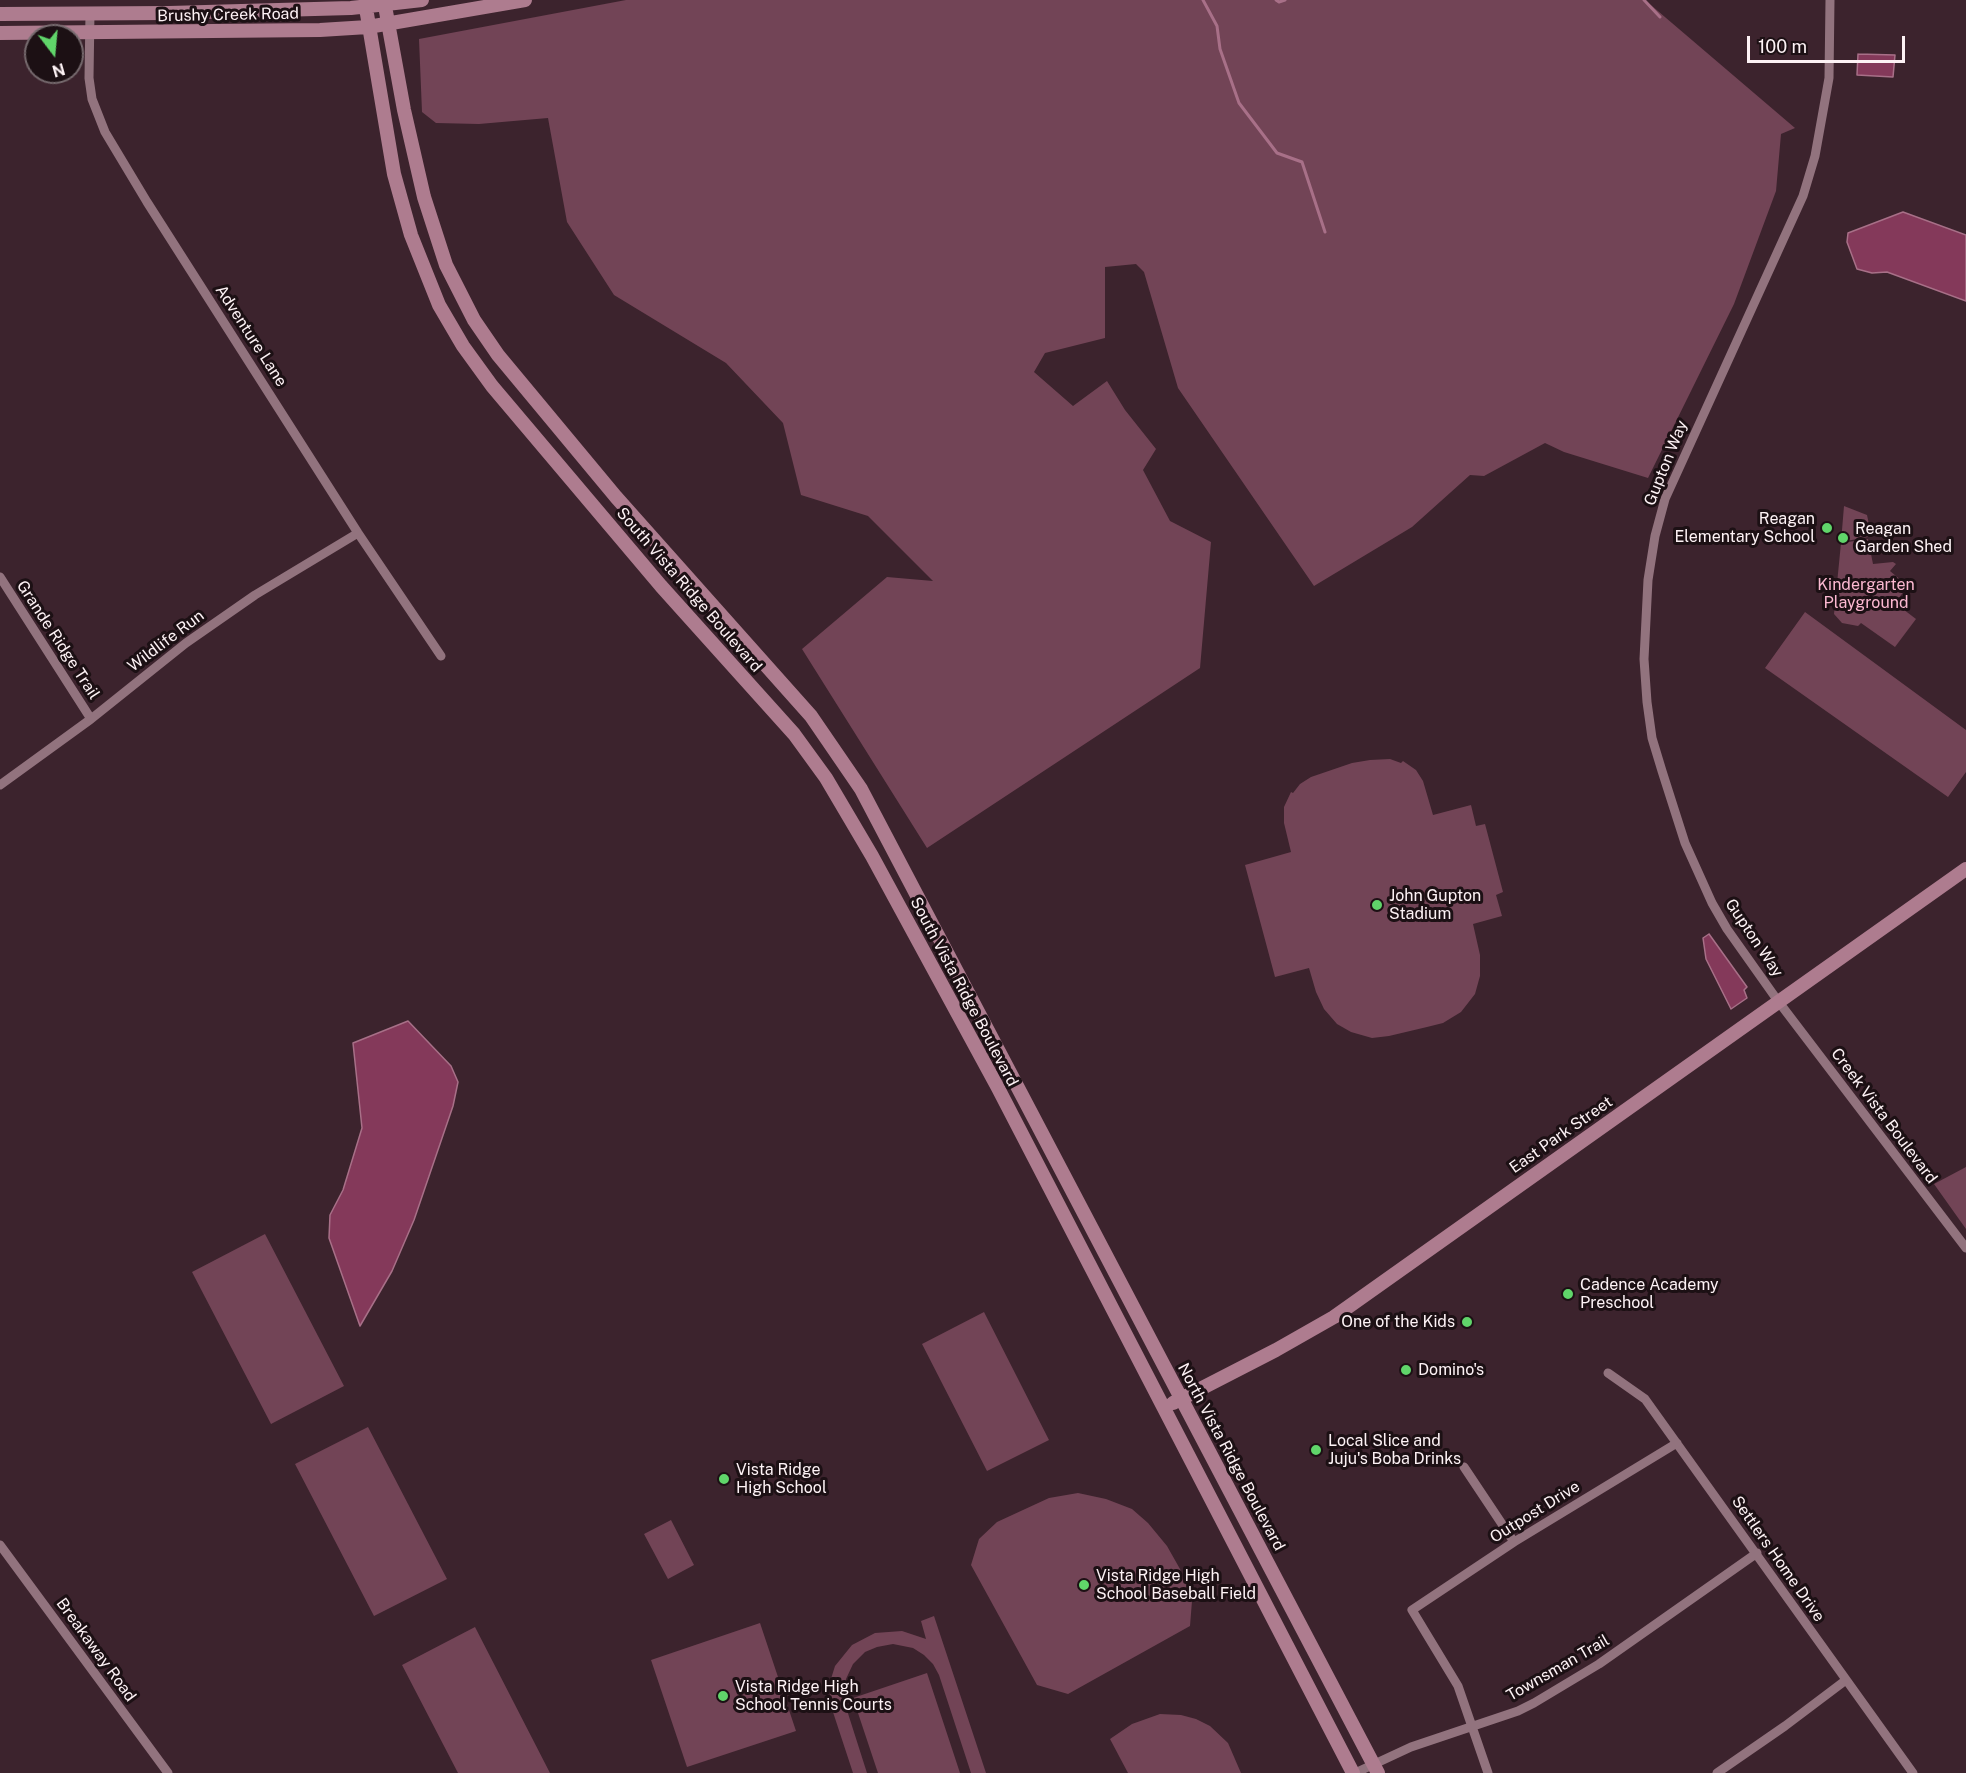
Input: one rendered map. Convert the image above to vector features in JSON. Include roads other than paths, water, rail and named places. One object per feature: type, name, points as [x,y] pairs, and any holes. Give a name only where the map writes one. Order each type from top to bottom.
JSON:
[{"type":"street","name":"Brushy Creek Road","points":[[0,14],[366,8],[422,0]]},
{"type":"street","name":"Brushy Creek Road","points":[[0,33],[290,32],[368,27],[525,0]]},
{"type":"street","name":"Gupton Way","points":[[1778,1001],[1727,929],[1712,903],[1685,843],[1652,738],[1644,659],[1648,580],[1665,499],[1803,196],[1815,156],[1828,78],[1830,0]]},
{"type":"street","name":"South Vista Ridge Boulevard","points":[[385,6],[424,197],[446,265],[474,320],[498,355],[544,412],[670,559],[811,716],[843,761],[861,789],[913,886],[1054,1156]]},
{"type":"street","name":"South Vista Ridge Boulevard","points":[[366,8],[394,174],[411,235],[439,305],[463,346],[492,386],[661,586],[794,734],[826,778],[872,856],[1164,1408]]},
{"type":"street","name":"Adventure Lane","points":[[90,13],[88,73],[90,89],[105,132],[147,202],[358,533],[441,656]]},
{"type":"street","name":"Wildlife Run","points":[[0,785],[91,718],[186,643],[255,595],[358,533]]},
{"type":"street","name":"Grande Ridge Trail","points":[[0,577],[91,718]]},
{"type":"street","name":"East Park Street","points":[[1164,1408],[1334,1317],[1966,869]]},
{"type":"street","name":"Creek Vista Boulevard","points":[[1778,1001],[1966,1248]]},
{"type":"street","name":"North Vista Ridge Boulevard","points":[[1054,1156],[1376,1769]]},
{"type":"street","name":"Settlers Home Drive","points":[[1608,1373],[1645,1399],[1913,1773]]},
{"type":"street","points":[[1164,1408],[1354,1773]]},
{"type":"street","name":"Outpost Drive","points":[[1473,1726],[1458,1686],[1412,1610],[1514,1542],[1677,1443]]},
{"type":"street","points":[[1464,1467],[1514,1542]]},
{"type":"street","name":"Breakaway Road","points":[[0,1545],[168,1773]]},
{"type":"street","name":"Townsman Trail","points":[[1354,1773],[1376,1769],[1411,1747],[1518,1711],[1599,1664],[1757,1553]]},
{"type":"street","points":[[1716,1773],[1785,1726],[1846,1680]]},
{"type":"street","points":[[1473,1726],[1488,1773]]},
{"type":"waterway","points":[[1203,0],[1217,26],[1220,49],[1239,103],[1277,153],[1302,162],[1325,232]]},
{"type":"waterway","points":[[1276,0],[1279,2],[1285,0]]},
{"type":"waterway","points":[[1644,0],[1660,17]]},
{"type":"place","name":"Reagan Elementary School","points":[[1827,528]]},
{"type":"place","name":"Reagan Garden Shed","points":[[1843,538]]},
{"type":"place","name":"John Gupton Stadium","points":[[1377,905]]},
{"type":"place","name":"Cadence Academy Preschool","points":[[1568,1294]]},
{"type":"place","name":"One of the Kids","points":[[1467,1322]]},
{"type":"place","name":"Domino's","points":[[1406,1370]]},
{"type":"place","name":"Local Slice and Juju's Boba Drinks","points":[[1316,1450]]},
{"type":"place","name":"Vista Ridge High School","points":[[724,1479]]},
{"type":"place","name":"Vista Ridge High School Baseball Field","points":[[1084,1585]]},
{"type":"place","name":"Vista Ridge High School Tennis Courts","points":[[723,1696]]},
{"type":"park label","name":"Kindergarten Playground","points":[[1866,594]]}]
